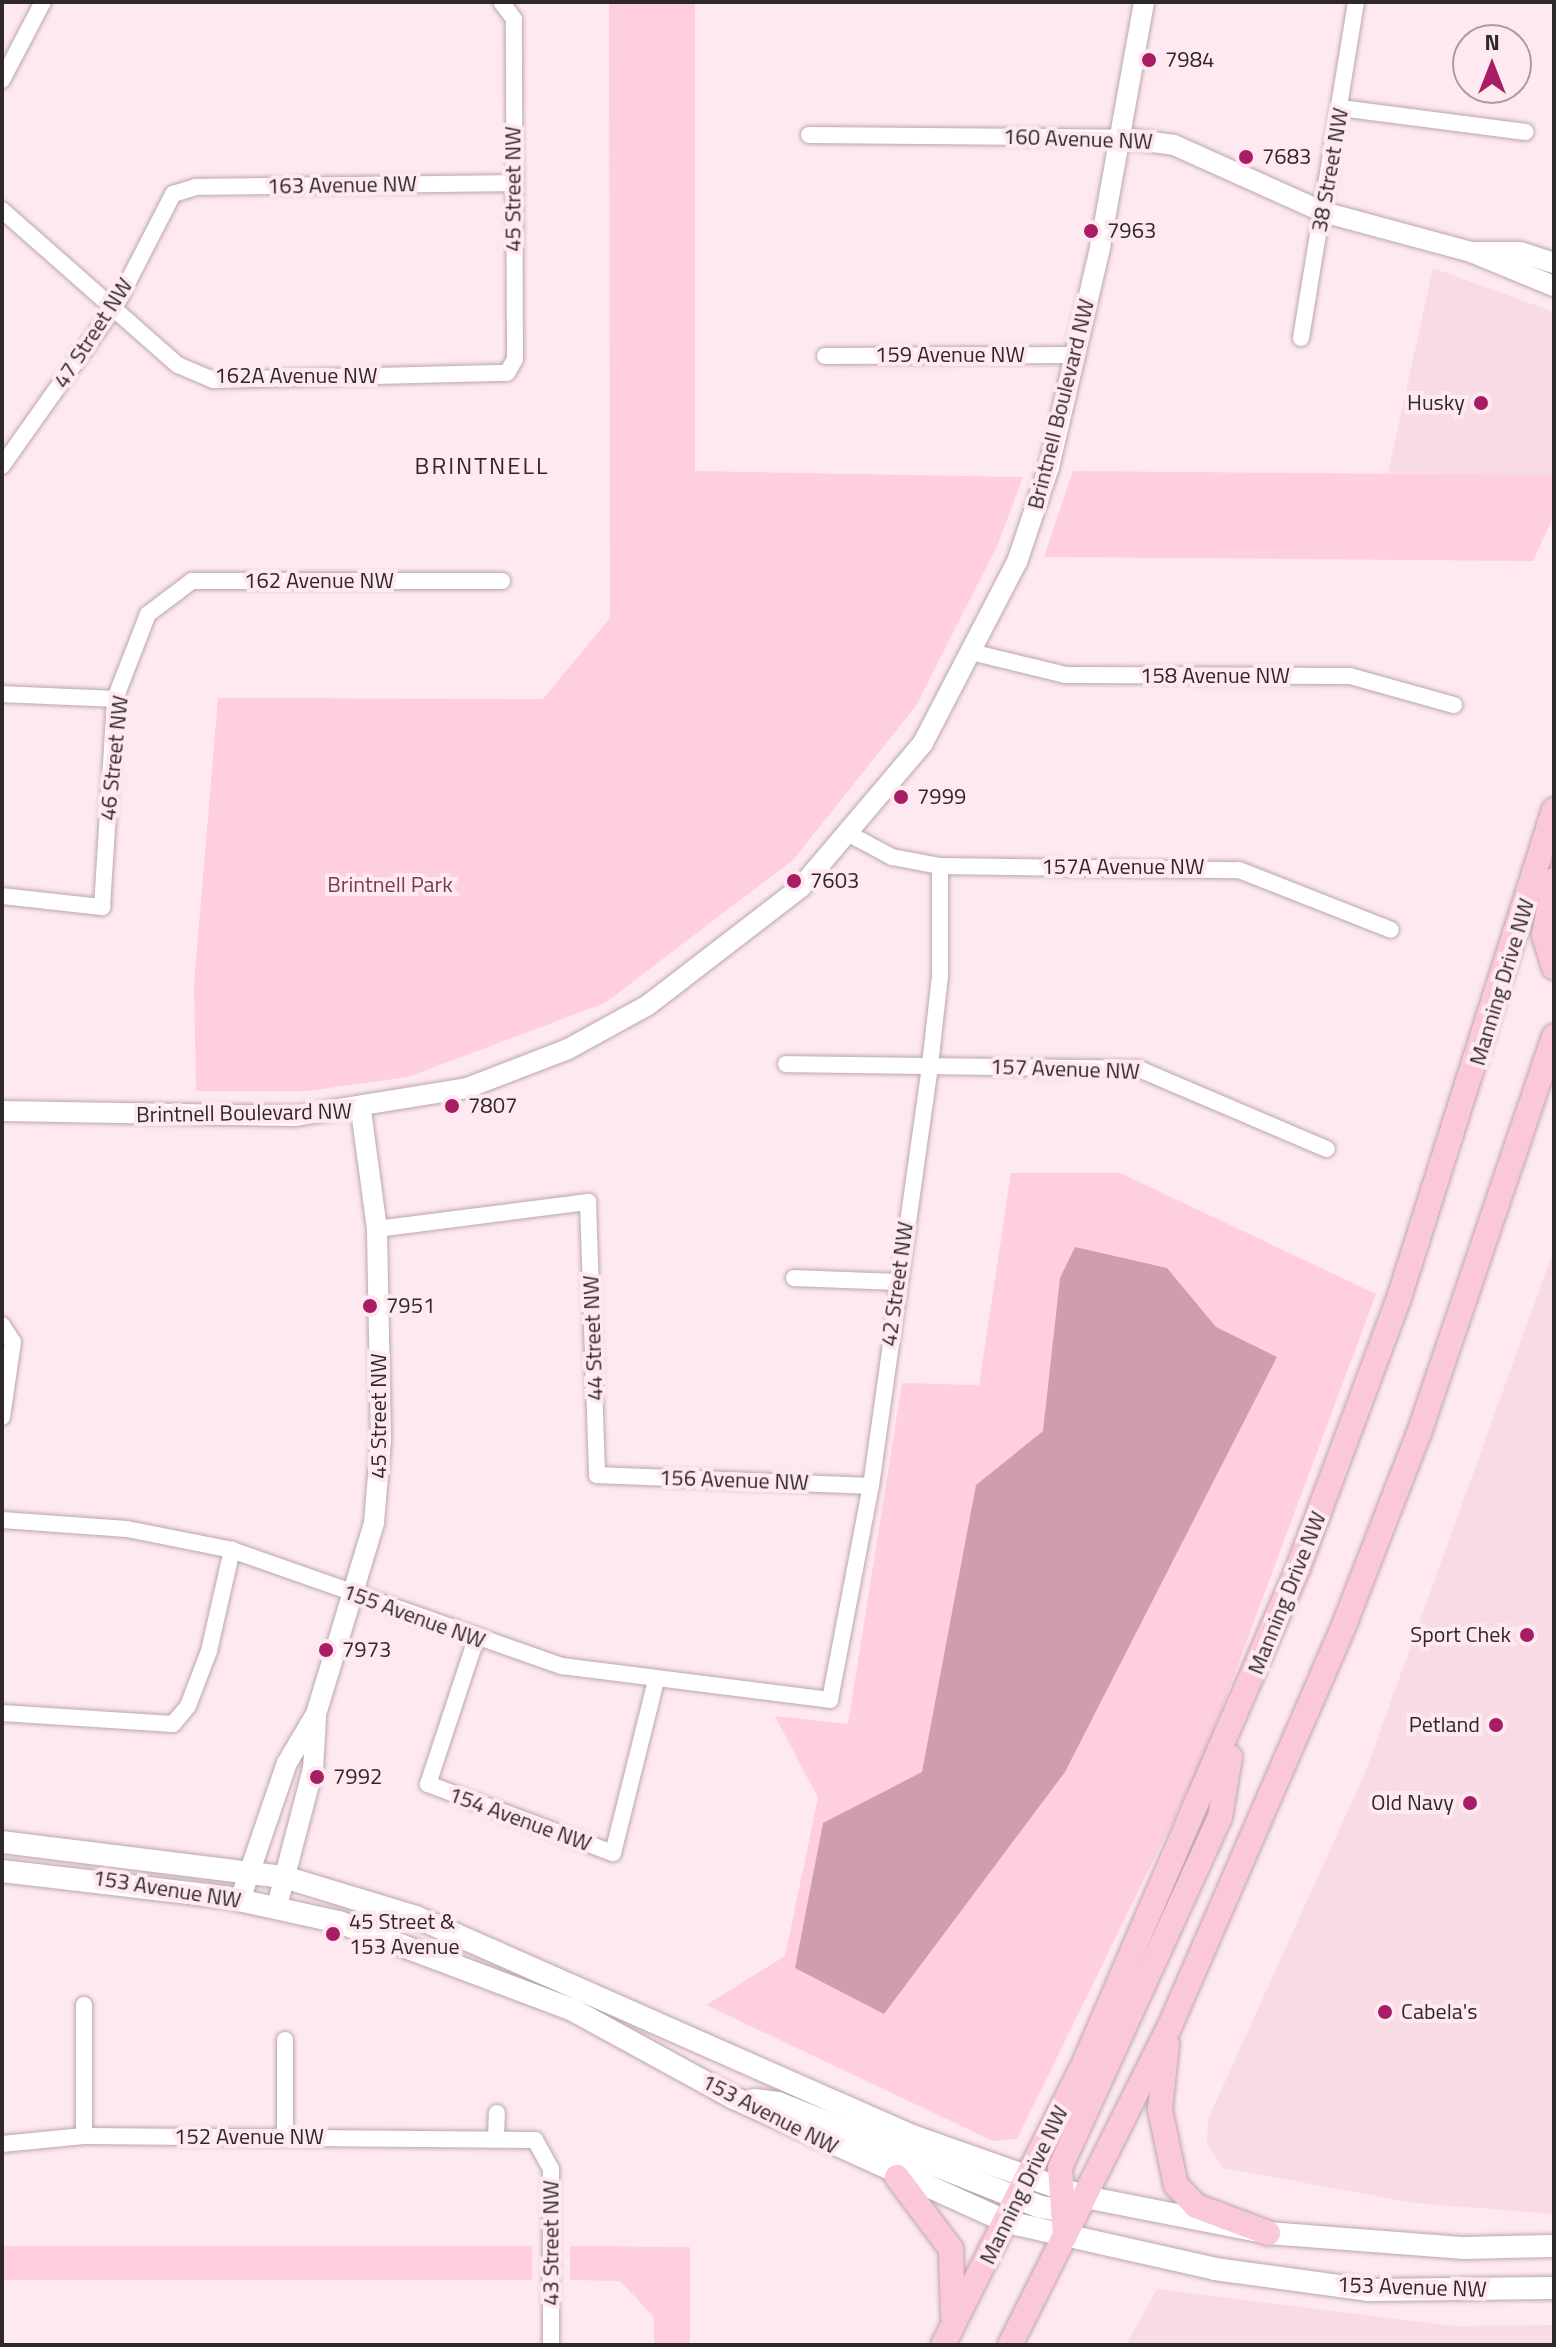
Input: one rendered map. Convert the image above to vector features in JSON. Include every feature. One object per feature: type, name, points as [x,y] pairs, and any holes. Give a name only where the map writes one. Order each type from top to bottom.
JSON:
[{"type":"main road","name":"Manning Drive NW","points":[[942,2345],[1023,2189],[1178,1855],[1239,1712],[1360,1406],[1478,1059],[1554,810]]},
{"type":"main road","points":[[1554,880],[1544,935],[1554,968]]},
{"type":"main road","points":[[1010,2345],[1169,2028],[1346,1620],[1521,1143],[1554,1036]]},
{"type":"main road","points":[[1521,1143],[1554,1088]]},
{"type":"main road","points":[[1065,2236],[1059,2199],[1067,2153],[1220,1817],[1239,1712]]},
{"type":"main road","name":"153 Avenue NW","points":[[2,1842],[284,1877],[499,1949],[1023,2189],[1059,2199],[1085,2197],[1268,2233],[1464,2248],[1554,2246]]},
{"type":"main road","name":"153 Avenue NW","points":[[2,1871],[240,1900],[339,1922],[573,2010],[734,2098],[897,2177],[1007,2222],[1215,2269],[1368,2290],[1554,2288]]},
{"type":"main road","points":[[1169,2028],[1160,2110],[1176,2185],[1196,2206],[1268,2233]]},
{"type":"main road","points":[[734,2098],[778,2103],[1023,2189]]},
{"type":"main road","points":[[897,2177],[951,2249],[957,2292],[942,2345]]},
{"type":"main road","points":[[1368,2290],[1420,2278],[1554,2274]]},
{"type":"street","points":[[2,80],[43,2]]},
{"type":"street","name":"Brintnell Boulevard NW","points":[[2,1111],[238,1117],[361,1110],[500,1077],[607,1029],[752,930],[851,835],[923,743],[975,653],[1029,528],[1075,355],[1123,138],[1144,2]]},
{"type":"street","name":"38 Street NW","points":[[1301,338],[1356,2]]},
{"type":"street","name":"45 Street NW","points":[[504,3],[514,19],[512,183],[515,359],[507,373]]},
{"type":"street","points":[[1341,108],[1525,132]]},
{"type":"street","name":"160 Avenue NW","points":[[809,135],[1123,138],[1174,145],[1323,212],[1471,252],[1554,286]]},
{"type":"street","name":"163 Avenue NW","points":[[173,194],[196,187],[512,183]]},
{"type":"street","name":"47 Street NW","points":[[2,466],[116,305],[173,194]]},
{"type":"street","name":"162A Avenue NW","points":[[2,210],[116,305],[178,365],[213,380],[507,373]]},
{"type":"street","name":"160 Avenue NW","points":[[1471,252],[1520,252],[1554,263]]},
{"type":"street","name":"159 Avenue NW","points":[[825,356],[1075,355]]},
{"type":"street","name":"162 Avenue NW","points":[[148,614],[192,581],[502,581]]},
{"type":"street","name":"46 Street NW","points":[[2,896],[102,907],[115,699],[148,614]]},
{"type":"street","name":"158 Avenue NW","points":[[975,653],[1066,675],[1350,676],[1454,705]]},
{"type":"street","points":[[2,694],[115,699]]},
{"type":"street","name":"157A Avenue NW","points":[[851,835],[892,857],[940,866],[1239,870],[1391,930]]},
{"type":"street","name":"42 Street NW","points":[[830,1700],[871,1486],[897,1282],[930,1065],[940,976],[940,866]]},
{"type":"street","name":"157 Avenue NW","points":[[786,1064],[1139,1069],[1327,1149]]},
{"type":"street","name":"45 Street NW","points":[[240,1900],[287,1763],[316,1714],[357,1595],[380,1466],[377,1229],[361,1110]]},
{"type":"street","name":"44 Street NW","points":[[377,1229],[588,1202],[597,1475]]},
{"type":"street","points":[[794,1278],[897,1282]]},
{"type":"street","points":[[2,1417],[13,1342],[4,1326]]},
{"type":"street","name":"156 Avenue NW","points":[[597,1475],[871,1486]]},
{"type":"street","name":"155 Avenue NW","points":[[2,1520],[127,1529],[232,1550],[476,1639],[562,1666],[830,1700]]},
{"type":"street","points":[[2,1713],[173,1724],[188,1706],[209,1651],[232,1550]]},
{"type":"street","name":"154 Avenue NW","points":[[476,1639],[428,1784],[613,1853],[656,1680]]},
{"type":"street","name":"45 Street NW","points":[[277,1906],[313,1769],[316,1714]]},
{"type":"street","points":[[84,2005],[84,2136]]},
{"type":"street","points":[[285,2040],[285,2137]]},
{"type":"street","points":[[496,2138],[497,2113]]},
{"type":"street","name":"152 Avenue NW","points":[[2,2144],[84,2136],[496,2138],[541,2143]]},
{"type":"street","name":"43 Street NW","points":[[541,2143],[551,2169],[551,2345]]},
{"type":"shaded area","points":[[1433,268],[1554,312],[1554,475],[1388,473]]},
{"type":"shaded area","points":[[1075,1247],[1167,1268],[1216,1327],[1277,1357],[1065,1772],[884,2014],[795,1968],[823,1823],[922,1772],[976,1485],[1043,1431],[1060,1278]]},
{"type":"shaded area","points":[[1554,1249],[1554,2214],[1414,2203],[1223,2168],[1207,2143],[1208,2119],[1365,1773]]},
{"type":"shaded area","points":[[1157,2289],[1454,2326],[1554,2325],[1554,2345],[1126,2345]]},
{"type":"green space","name":"Brintnell Park","points":[[609,2],[695,2],[695,471],[1023,477],[998,544],[916,706],[793,860],[605,1003],[408,1077],[307,1091],[196,1091],[194,984],[218,698],[543,699],[610,618]]},
{"type":"green space","points":[[1073,471],[1554,475],[1554,515],[1533,561],[1044,557]]},
{"type":"green space","points":[[1011,1173],[1120,1173],[1376,1294],[1202,1761],[1017,2139],[993,2141],[706,2005],[785,1956],[818,1798],[775,1716],[848,1724],[902,1383],[979,1385]]},
{"type":"green space","points":[[2,2246],[532,2246],[532,2280],[2,2280]]},
{"type":"green space","points":[[570,2246],[690,2247],[690,2345],[654,2345],[654,2317],[620,2281],[570,2280]]},
{"type":"place","name":"7984","points":[[1149,60]]},
{"type":"place","name":"7683","points":[[1246,157]]},
{"type":"place","name":"7963","points":[[1091,231]]},
{"type":"place","name":"Husky","points":[[1481,403]]},
{"type":"place","name":"7999","points":[[901,797]]},
{"type":"place","name":"7603","points":[[794,881]]},
{"type":"place","name":"7807","points":[[452,1106]]},
{"type":"place","name":"7951","points":[[370,1306]]},
{"type":"place","name":"Sport Chek","points":[[1527,1635]]},
{"type":"place","name":"7973","points":[[326,1650]]},
{"type":"place","name":"Petland","points":[[1496,1725]]},
{"type":"place","name":"7992","points":[[317,1777]]},
{"type":"place","name":"Old Navy","points":[[1470,1803]]},
{"type":"place","name":"45 Street & 153 Avenue","points":[[333,1934]]},
{"type":"place","name":"Cabela's","points":[[1385,2012]]},
{"type":"district","name":"BRINTNELL","points":[[482,466]]}]
